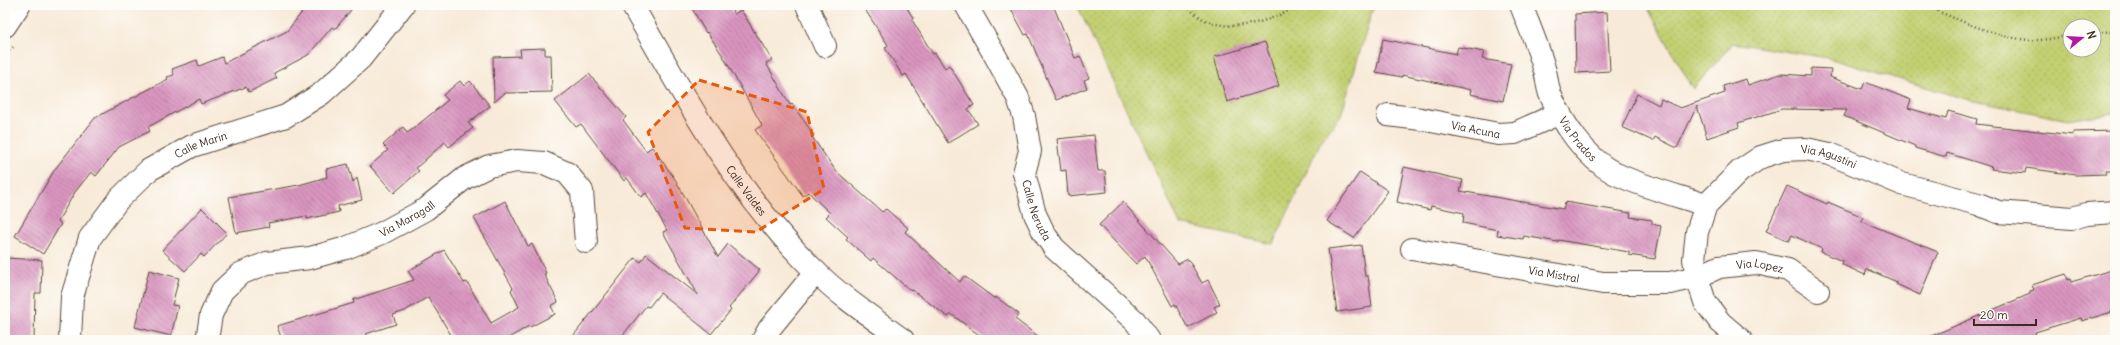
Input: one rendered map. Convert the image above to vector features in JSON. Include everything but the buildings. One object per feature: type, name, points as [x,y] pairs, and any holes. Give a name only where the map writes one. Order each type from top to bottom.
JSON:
[{"type":"street","points":[[5,26],[19,5]]},
{"type":"street","name":"Calle Marin","points":[[70,340],[72,297],[90,238],[118,200],[149,170],[192,146],[286,116],[320,94],[361,58],[403,5]]},
{"type":"street","name":"Calle Valdes","points":[[632,5],[694,113],[733,174],[776,230],[816,272],[866,313],[903,340]]},
{"type":"street","points":[[807,5],[825,46]]},
{"type":"street","name":"Calle Neruda","points":[[966,5],[998,59],[1018,98],[1024,116],[1030,151],[1024,173],[1035,214],[1044,233],[1054,248],[1135,321],[1149,340]]},
{"type":"street","name":"Via Prados","points":[[1521,5],[1544,68],[1550,93],[1560,113],[1584,150],[1598,162],[1614,172],[1636,182],[1706,204]]},
{"type":"street","name":"Via Acuna","points":[[1388,115],[1421,119],[1498,134],[1515,133],[1560,113]]},
{"type":"street","name":"Via Agustini","points":[[1741,340],[1720,322],[1705,302],[1697,277],[1694,258],[1698,232],[1706,204],[1740,171],[1761,157],[1783,150],[1806,149],[1830,154],[1902,184],[1978,204],[1998,212],[2072,218],[2087,214],[2115,212]]},
{"type":"street","name":"Via Maragall","points":[[207,340],[211,315],[222,291],[240,274],[267,263],[310,258],[346,248],[382,233],[426,208],[465,178],[489,166],[517,161],[544,163],[567,173],[582,191],[586,242]]},
{"type":"street","name":"Via Mistral","points":[[1412,249],[1604,284],[1670,284],[1697,277]]},
{"type":"street","name":"Via Lopez","points":[[1697,277],[1719,267],[1756,263],[1788,270],[1818,292]]},
{"type":"street","points":[[763,340],[769,329],[816,272]]},
{"type":"path","points":[[1187,5],[1198,16],[1208,21],[1227,26],[1253,23],[1279,15],[1299,5]]},
{"type":"path","points":[[1923,5],[1956,19],[2016,38],[2031,40],[2062,37]]},
{"type":"path","points":[[2102,32],[2115,31]]},
{"type":"highlighted area","points":[[699,80],[807,112],[824,189],[756,232],[685,228],[648,132]]},
{"type":"green space","points":[[1077,5],[1374,5],[1341,115],[1321,141],[1273,244],[1180,224]]},
{"type":"green space","points":[[1646,5],[2115,5],[2115,113],[2068,120],[1969,100],[1828,58],[1733,43],[1693,89]]}]
